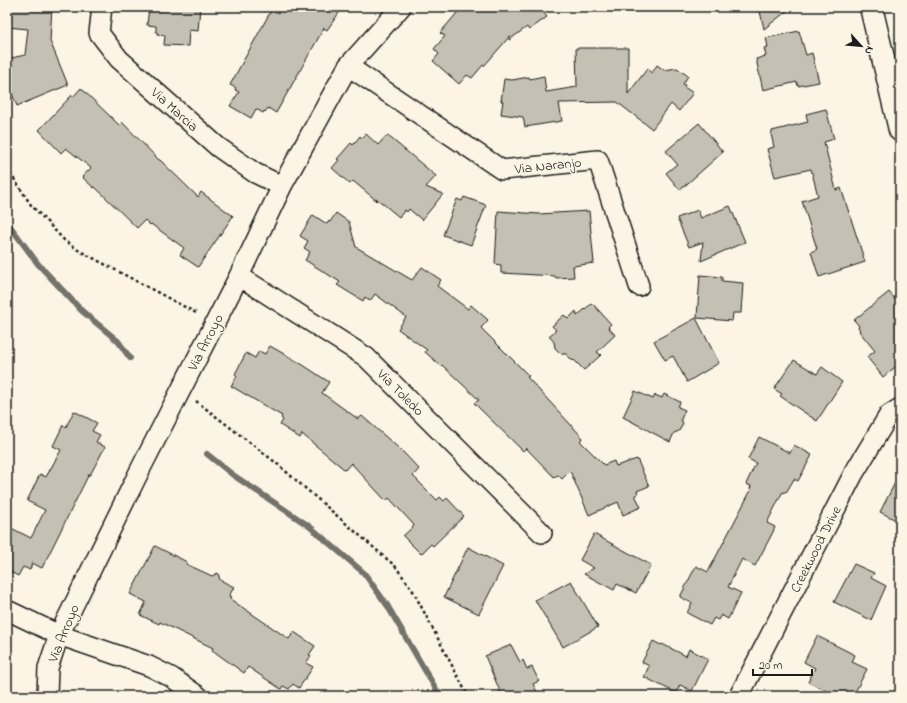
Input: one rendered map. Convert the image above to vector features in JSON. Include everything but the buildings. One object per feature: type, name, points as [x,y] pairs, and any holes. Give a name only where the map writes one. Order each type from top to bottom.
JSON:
[{"type":"main road","points":[[871,7],[900,130]]},
{"type":"street","name":"Via Marcia","points":[[102,7],[99,34],[119,59],[218,147],[255,173],[282,186]]},
{"type":"street","name":"Via Arroyo","points":[[47,696],[48,668],[59,635],[239,276],[282,186],[348,66],[401,7]]},
{"type":"street","name":"Via Naranjo","points":[[348,66],[502,170],[598,160],[639,286]]},
{"type":"street","name":"Via Toledo","points":[[239,276],[366,357],[542,533]]},
{"type":"street","name":"Creekwood Drive","points":[[739,696],[854,473],[889,415],[900,408]]},
{"type":"street","points":[[7,610],[59,635],[149,666],[171,677],[198,696]]},
{"type":"path","points":[[7,168],[31,205],[64,240],[78,250],[215,324]]},
{"type":"path","points":[[180,392],[200,404],[275,462],[395,566],[412,589],[468,696]]},
{"type":"waterway","points":[[7,222],[38,264],[82,311],[118,341],[130,358]]},
{"type":"waterway","points":[[207,454],[233,475],[309,526],[364,573],[387,605],[440,696]]}]
